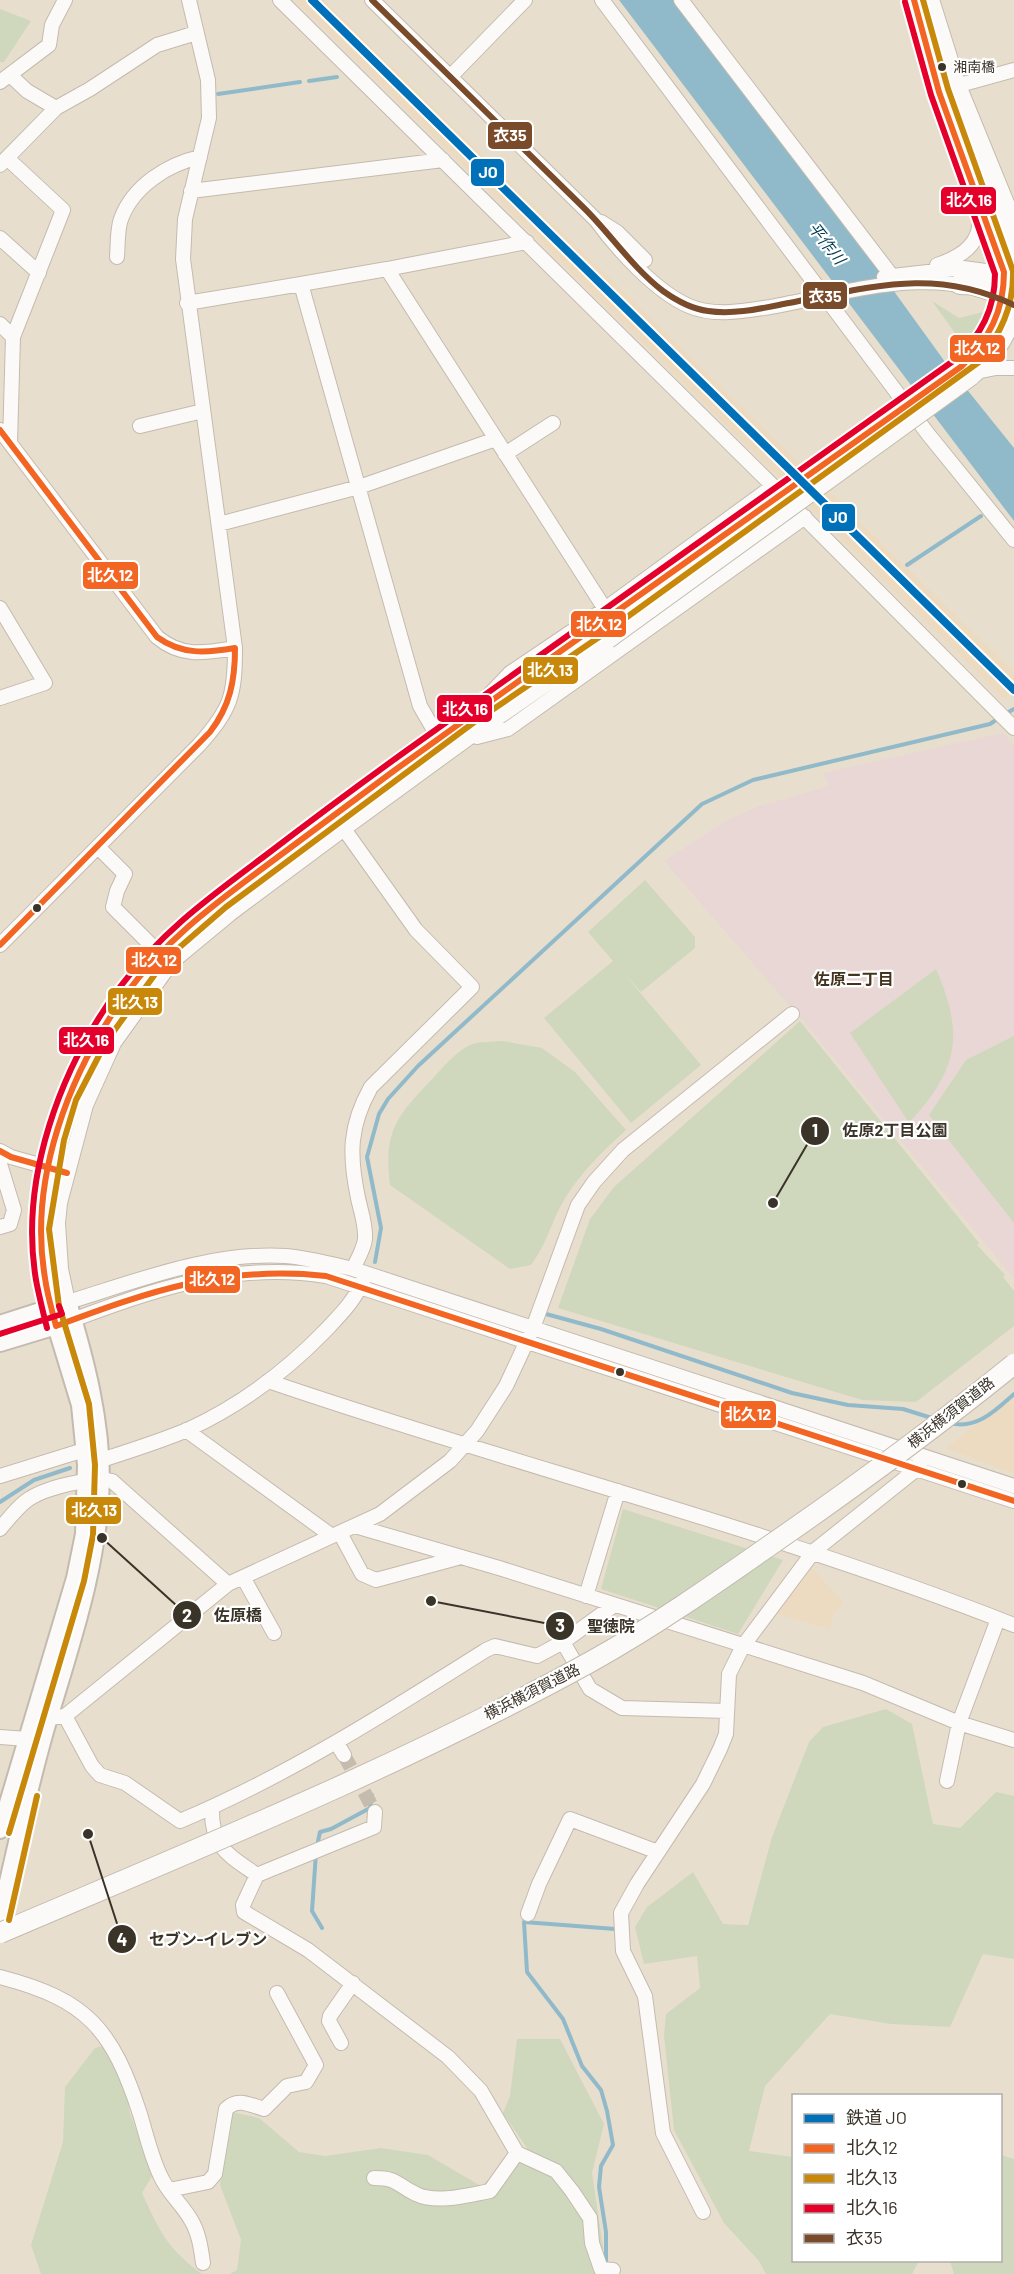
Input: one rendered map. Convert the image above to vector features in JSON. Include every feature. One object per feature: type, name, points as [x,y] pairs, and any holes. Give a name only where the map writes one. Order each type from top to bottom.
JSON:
[{"type":"highway","points":[[914,0],[939,92],[980,209],[1009,275]]},
{"type":"highway","points":[[929,0],[956,86],[1014,228]]},
{"type":"highway","points":[[977,139],[993,195],[1014,247]]},
{"type":"highway","points":[[977,139],[986,198],[1008,255],[1010,299]]},
{"type":"highway","points":[[960,284],[983,283],[1009,275]]},
{"type":"highway","name":"横浜横須賀道路","points":[[0,1933],[428,1745],[594,1660],[711,1586],[807,1519],[930,1430],[1014,1364]]},
{"type":"highway","name":"横浜横須賀道路","points":[[0,1941],[386,1774],[538,1699],[618,1655],[716,1593],[798,1537],[1014,1374]]},
{"type":"main road","points":[[0,1324],[68,1302],[95,1404],[84,1534],[75,1578],[0,1830]]},
{"type":"main road","points":[[0,1343],[56,1326],[80,1405],[99,1519],[90,1573],[57,1717],[19,1830],[0,1918]]},
{"type":"street","points":[[56,108],[5,79],[49,45],[52,25],[65,0]]},
{"type":"street","points":[[0,945],[199,745],[222,717],[233,693],[235,648],[187,303],[183,259],[185,219],[209,117],[209,95],[189,0]]},
{"type":"street","points":[[280,0],[805,517],[1014,728]]},
{"type":"street","points":[[372,0],[596,220],[617,232],[674,287],[694,299],[716,304],[739,303],[826,292],[963,268],[1009,275]]},
{"type":"street","points":[[450,77],[525,0]]},
{"type":"street","points":[[602,0],[826,292],[928,434],[1014,540]]},
{"type":"street","points":[[360,1276],[295,1271],[244,1272],[185,1284],[56,1326],[50,1308],[40,1229],[55,1138],[68,1097],[98,1037],[159,953],[220,900],[468,717],[600,626],[962,366],[992,331],[1010,299],[960,284],[894,279],[681,0]]},
{"type":"street","points":[[10,443],[13,337],[63,210],[3,161],[56,108],[90,89],[157,45],[196,33]]},
{"type":"street","points":[[956,86],[1014,70]]},
{"type":"street","points":[[117,257],[120,220],[134,194],[178,162],[200,157]]},
{"type":"street","points":[[191,190],[443,160]]},
{"type":"street","points":[[894,279],[960,256],[972,246],[979,232],[980,209]]},
{"type":"street","points":[[0,238],[39,273]]},
{"type":"street","points":[[187,303],[527,242]]},
{"type":"street","points":[[387,268],[604,609]]},
{"type":"street","points":[[301,284],[420,706],[448,752]]},
{"type":"street","points":[[1014,316],[1004,341],[976,375],[609,641],[448,752],[230,914],[164,972],[114,1043],[86,1105],[67,1173],[58,1223],[61,1269],[68,1302],[165,1273],[238,1258],[286,1256],[360,1276],[1014,1501]]},
{"type":"street","points":[[0,324],[13,337]]},
{"type":"street","points":[[976,375],[996,368],[1014,368]]},
{"type":"street","points":[[140,426],[203,411]]},
{"type":"street","points":[[505,454],[553,423]]},
{"type":"street","points":[[0,430],[157,637],[176,650],[186,652],[235,648]]},
{"type":"street","points":[[219,524],[359,487],[496,439]]},
{"type":"street","points":[[468,717],[510,673],[604,609],[773,486]]},
{"type":"street","points":[[751,502],[782,534]]},
{"type":"street","points":[[466,740],[508,729],[805,517]]},
{"type":"street","points":[[0,608],[45,683],[0,698]]},
{"type":"street","points":[[0,1529],[27,1499],[91,1467],[186,1430],[268,1382],[315,1341],[355,1299],[365,1227],[351,1167],[354,1131],[363,1102],[372,1087],[472,987],[416,930],[344,829]]},
{"type":"street","points":[[98,847],[125,874],[113,907],[159,953]]},
{"type":"street","points":[[613,1606],[563,1642],[537,1656],[495,1646],[336,1742],[212,1808],[180,1821],[125,1783],[100,1774],[57,1717],[228,1584],[380,1514],[450,1461],[465,1444],[506,1386],[530,1335],[578,1205],[594,1182],[623,1150],[792,1014]]},
{"type":"street","points":[[0,1151],[11,1157],[67,1173]]},
{"type":"street","points":[[0,1164],[15,1210],[10,1224],[0,1227]]},
{"type":"street","points":[[530,1335],[923,1454],[1014,1486]]},
{"type":"street","points":[[268,1382],[389,1423],[465,1444],[814,1551],[1014,1625]]},
{"type":"street","points":[[186,1430],[336,1534],[362,1574],[376,1580],[461,1557]]},
{"type":"street","points":[[703,2212],[663,2133],[645,1996],[623,1951],[621,1913],[703,1784],[726,1734],[729,1674],[743,1646],[814,1551],[918,1468],[923,1454]]},
{"type":"street","points":[[0,1485],[4,1474],[91,1467],[118,1485],[228,1584]]},
{"type":"street","points":[[586,1596],[618,1491]]},
{"type":"street","points":[[355,1526],[863,1683],[959,1723],[1014,1740]]},
{"type":"street","points":[[243,1577],[274,1633]]},
{"type":"street","points":[[947,1781],[959,1723],[998,1619]]},
{"type":"street","points":[[563,1642],[590,1689],[622,1708],[727,1711]]},
{"type":"street","points":[[0,1737],[28,1739]]},
{"type":"street","points":[[336,1742],[344,1755]]},
{"type":"street","points":[[212,1808],[212,1829],[225,1852],[256,1875]]},
{"type":"street","points":[[375,1812],[374,1827],[256,1875],[243,1905],[244,1912],[308,1950],[448,2057],[481,2091],[517,2153],[556,2170],[590,2218],[592,2243],[601,2269],[613,2270]]},
{"type":"street","points":[[528,1914],[538,1884],[570,1819],[658,1852]]},
{"type":"street","points":[[0,1977],[36,1986],[77,2007],[88,2015],[107,2040],[135,2102],[159,2175],[192,2221],[199,2240],[203,2263]]},
{"type":"street","points":[[341,2043],[329,2021],[330,2016],[353,1983]]},
{"type":"street","points":[[169,2190],[208,2182],[215,2174],[226,2109],[232,2103],[240,2101],[264,2109],[287,2086],[306,2082],[316,2065],[277,1994]]},
{"type":"street","points":[[374,2178],[392,2178],[418,2195],[442,2197],[468,2195],[490,2190],[517,2153]]},
{"type":"shaded area","points":[[295,0],[324,0],[1014,672],[1014,692],[1004,699]]},
{"type":"shaded area","points":[[1003,733],[1014,745],[1014,1279],[808,1027],[664,861],[727,820],[759,806],[829,786],[823,773]]},
{"type":"shaded area","points":[[1014,1394],[1014,1474],[946,1448]]},
{"type":"shaded area","points":[[809,1564],[843,1602],[834,1614],[830,1630],[774,1613]]},
{"type":"green space","points":[[0,9],[31,21],[4,62],[0,62]]},
{"type":"green space","points":[[932,301],[959,318],[987,311],[987,322],[967,350]]},
{"type":"green space","points":[[645,880],[695,937],[695,948],[641,992],[626,976],[701,1065],[631,1123],[544,1018],[613,961],[588,932]]},
{"type":"green space","points":[[936,969],[951,1014],[952,1051],[938,1086],[909,1123],[850,1033]]},
{"type":"green space","points":[[800,1021],[979,1243],[977,1245],[1005,1275],[1003,1277],[1014,1291],[1014,1326],[916,1402],[862,1400],[558,1308],[590,1219],[614,1187]]},
{"type":"green space","points":[[1014,1036],[1014,1223],[929,1115],[966,1060]]},
{"type":"green space","points":[[503,1041],[542,1048],[575,1072],[626,1130],[577,1180],[531,1265],[510,1269],[390,1185],[388,1166],[391,1136],[396,1124],[422,1090],[451,1059],[465,1048],[478,1043]]},
{"type":"green space","points":[[623,1509],[783,1560],[738,1634],[601,1589]]},
{"type":"green space","points":[[886,1709],[912,1724],[933,1824],[960,1828],[996,1792],[1014,1796],[1014,1959],[983,1954],[950,2027],[891,2024],[830,2014],[765,2086],[749,2151],[792,2157],[792,2262],[918,2262],[912,2274],[766,2274],[759,2261],[724,2223],[674,2130],[664,2035],[666,2014],[700,1988],[697,1956],[644,1964],[635,1927],[647,1907],[693,1872],[723,1924],[748,1925],[772,1837],[809,1742],[823,1727]]},
{"type":"green space","points":[[517,2039],[560,2039],[604,2124],[592,2173],[603,2247],[602,2274],[230,2274],[237,2270],[241,2240],[220,2185],[232,2112],[259,2118],[299,2152],[325,2156],[381,2148],[428,2155],[481,2186],[527,2148],[503,2113],[510,2096]]},
{"type":"green space","points":[[115,2042],[130,2113],[152,2176],[142,2193],[172,2247],[202,2274],[41,2274],[31,2245],[63,2142],[65,2087],[95,2048]]},
{"type":"green space","points":[[1002,2155],[1014,2159],[1014,2274],[954,2274],[950,2262],[1002,2262]]},
{"type":"water","name":"平作川","points":[[619,0],[674,0],[836,211],[948,366],[1014,448],[1014,521]]},
{"type":"waterway","points":[[309,81],[337,77]]},
{"type":"waterway","points":[[218,94],[300,82]]},
{"type":"waterway","points":[[907,565],[981,516]]},
{"type":"waterway","points":[[1005,714],[1014,709]]},
{"type":"waterway","points":[[375,1262],[381,1228],[367,1157],[379,1114],[388,1099],[418,1066],[702,804],[753,780],[990,724],[999,718]]},
{"type":"waterway","points":[[546,1314],[601,1329],[792,1393],[848,1405],[903,1409],[935,1419]]},
{"type":"waterway","points":[[950,1423],[969,1424],[977,1421],[993,1412],[1014,1394]]},
{"type":"waterway","points":[[0,1502],[34,1480],[70,1468]]},
{"type":"waterway","points":[[317,1846],[320,1832],[331,1829],[370,1808],[372,1795]]},
{"type":"waterway","points":[[316,1853],[312,1911],[322,1928]]},
{"type":"waterway","points":[[606,2267],[606,2232],[599,2187],[601,2166],[613,2145],[607,2111],[601,2090],[582,2066],[563,2019],[527,1972],[524,1922],[615,1929]]},
{"type":"tunnel","points":[[344,1755],[375,1812]]},
{"type":"rail line","name":"JO","points":[[312,0],[1014,690]]},
{"type":"transit line","name":"衣35","points":[[372,0],[585,209],[652,282],[685,304],[708,311],[739,312],[848,291],[930,283],[957,286],[985,293],[1014,305]]},
{"type":"transit line","name":"北久12","points":[[914,0],[939,92],[1004,272],[998,312],[980,345],[962,366],[395,770],[222,899],[171,942],[140,976],[105,1025],[71,1092],[48,1165],[42,1203],[41,1241],[46,1284],[56,1326],[124,1302],[188,1284],[254,1274],[326,1276],[1014,1501]]},
{"type":"transit line","name":"北久13","points":[[9,1833],[84,1581],[93,1535],[95,1465],[89,1404],[59,1306],[49,1229],[64,1140],[76,1100],[106,1042],[166,959],[226,907],[473,723],[605,633],[979,362],[1004,320],[1011,296],[1013,271],[948,89],[923,0]]},
{"type":"transit line","name":"北久16","points":[[47,1328],[36,1280],[32,1242],[39,1164],[49,1126],[79,1053],[98,1019],[136,967],[206,900],[304,826],[956,359],[973,341],[989,310],[995,274],[931,95],[905,2]]},
{"type":"transit line","name":"北久12","points":[[0,430],[157,637],[185,650],[214,651],[235,648],[230,693],[222,713],[210,732],[0,945]]},
{"type":"transit line","name":"北久12","points":[[0,1151],[11,1157],[67,1173]]},
{"type":"transit line","name":"北久16","points":[[0,1334],[62,1314],[59,1306]]},
{"type":"transit line","name":"北久13","points":[[9,1920],[37,1796]]},
{"type":"place","name":"湘南橋","points":[[942,67]]},
{"type":"place","name":"佐原2丁目公園","points":[[773,1203]]},
{"type":"place","name":"佐原橋","points":[[102,1538]]},
{"type":"place","name":"聖徳院","points":[[431,1601]]},
{"type":"place","name":"セブン-イレブン","points":[[88,1834]]},
{"type":"district","name":"佐原二丁目","points":[[854,979]]}]
